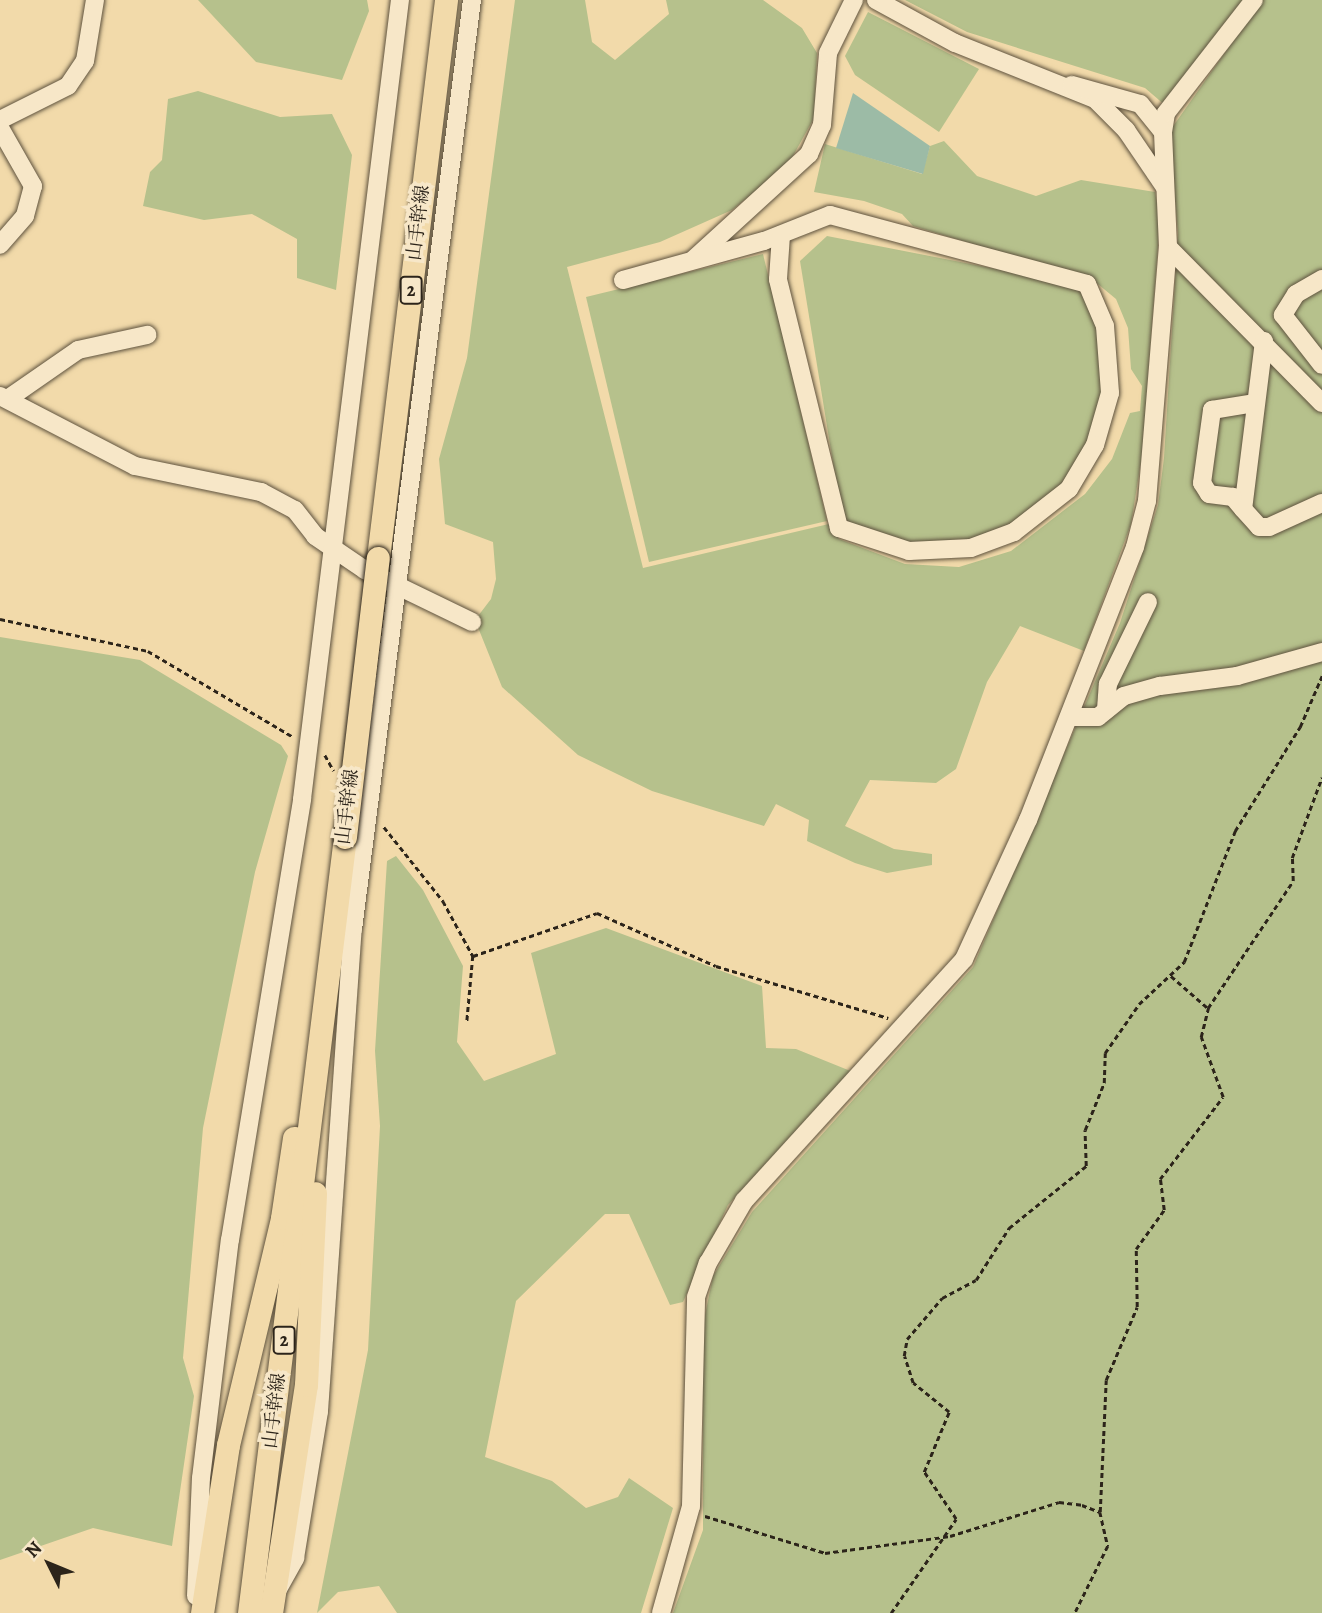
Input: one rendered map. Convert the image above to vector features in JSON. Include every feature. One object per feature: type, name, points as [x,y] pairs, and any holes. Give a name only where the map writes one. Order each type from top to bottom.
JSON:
[{"type":"main road","name":"山手幹線","points":[[250,1613],[318,1068],[330,935],[345,837],[445,8]]},
{"type":"main road","points":[[202,1613],[228,1445],[282,1218],[330,935]]},
{"type":"main road","points":[[272,1606],[311,1341],[318,1068]]},
{"type":"street","points":[[0,121],[68,86],[85,61],[95,0]]},
{"type":"street","points":[[195,1613],[201,1478],[230,1240],[308,746],[400,0]]},
{"type":"street","points":[[272,1606],[295,1558],[319,1411],[347,990],[472,0]]},
{"type":"street","points":[[694,259],[809,154],[822,125],[828,53],[854,0]]},
{"type":"street","points":[[876,0],[955,44],[1073,85],[1140,104],[1163,132]]},
{"type":"street","points":[[661,1613],[691,1506],[696,1297],[708,1263],[744,1202],[910,1025],[979,932],[1118,600],[1147,501],[1168,247],[1163,132],[1166,113],[1254,0]]},
{"type":"street","points":[[1073,85],[1126,130],[1164,186]]},
{"type":"street","points":[[0,128],[33,186],[25,216],[0,245]]},
{"type":"street","points":[[623,280],[782,235],[813,218],[849,217],[1087,284],[1105,326],[1111,393],[1096,445],[1069,489],[1014,532],[971,548],[909,551],[839,528],[778,279],[782,235]]},
{"type":"street","points":[[1168,247],[1264,341],[1322,403]]},
{"type":"street","points":[[1322,279],[1296,294],[1283,316],[1322,365]]},
{"type":"street","points":[[147,335],[78,350],[5,397],[135,466],[261,492],[295,510],[315,536],[333,544],[397,586],[472,622]]},
{"type":"street","points":[[1243,509],[1264,341]]},
{"type":"street","points":[[1255,403],[1212,410],[1202,484],[1209,494],[1233,497],[1259,527],[1269,527],[1322,503]]},
{"type":"street","points":[[1106,710],[1108,684],[1148,602]]},
{"type":"street","points":[[1070,717],[1098,717],[1124,696],[1160,686],[1237,676],[1322,652]]},
{"type":"path","points":[[0,619],[148,651],[324,754],[337,777]]},
{"type":"path","points":[[891,1613],[950,1536],[953,1507],[924,1472],[949,1412],[913,1382],[904,1356],[907,1339],[942,1298],[976,1280],[1009,1228],[1086,1166],[1085,1130],[1104,1083],[1105,1053],[1139,1004],[1184,962],[1235,831],[1300,727],[1322,676]]},
{"type":"path","points":[[1076,1613],[1108,1546],[1100,1512],[1106,1380],[1137,1307],[1136,1249],[1164,1210],[1160,1179],[1223,1097],[1200,1037],[1208,1008],[1293,881],[1295,848],[1322,777]]},
{"type":"path","points":[[369,811],[443,901],[473,956],[467,1022]]},
{"type":"path","points":[[473,956],[597,913],[611,915],[716,966],[910,1025]]},
{"type":"path","points":[[1170,975],[1208,1008]]},
{"type":"path","points":[[691,1506],[789,1546],[825,1553],[950,1536],[1059,1502],[1100,1512]]},
{"type":"green space","points":[[198,0],[367,0],[369,11],[342,80],[256,62]]},
{"type":"green space","points":[[515,0],[585,0],[592,42],[615,60],[669,14],[666,0],[763,0],[802,28],[817,53],[814,118],[788,165],[732,210],[660,242],[567,267],[643,568],[833,523],[839,539],[905,564],[959,567],[1011,551],[1085,494],[1112,459],[1130,413],[1140,411],[1142,386],[1131,369],[1128,328],[1116,299],[1093,280],[913,226],[902,214],[864,201],[814,192],[825,144],[922,174],[930,146],[944,141],[977,176],[1036,196],[1081,180],[1155,192],[1160,221],[1142,455],[1131,524],[1084,651],[1020,626],[987,682],[956,769],[936,783],[870,780],[845,826],[894,849],[932,854],[932,865],[887,873],[855,863],[807,841],[809,820],[776,804],[764,826],[652,791],[578,755],[502,687],[475,620],[491,599],[496,579],[493,542],[445,524],[439,459],[467,358]]},
{"type":"green space","points":[[905,0],[1244,0],[1166,106],[1145,88],[967,32]]},
{"type":"green space","points":[[1262,0],[1322,0],[1322,1613],[673,1613],[703,1530],[703,1325],[713,1276],[752,1212],[973,967],[1120,623],[1158,505],[1164,458],[1178,233],[1169,132]]},
{"type":"green space","points":[[868,12],[979,69],[939,132],[855,75],[845,56]]},
{"type":"green space","points":[[198,91],[280,117],[332,114],[352,155],[336,290],[297,278],[297,239],[252,214],[204,220],[143,206],[150,172],[162,160],[168,99]]},
{"type":"green space","points":[[827,236],[1084,286],[1102,331],[1108,387],[1081,466],[1026,520],[973,544],[918,547],[843,524],[800,261]]},
{"type":"green space","points":[[763,254],[827,521],[649,562],[586,297]]},
{"type":"green space","points":[[0,637],[140,660],[281,745],[288,756],[255,872],[203,1128],[183,1358],[194,1396],[172,1546],[93,1528],[0,1560]]},
{"type":"green space","points":[[396,856],[423,890],[463,966],[457,1042],[484,1081],[556,1054],[531,953],[606,928],[762,986],[766,1048],[796,1049],[853,1072],[728,1205],[683,1302],[670,1305],[629,1214],[605,1214],[516,1301],[485,1457],[552,1481],[586,1508],[618,1497],[629,1478],[673,1508],[641,1613],[397,1613],[379,1586],[338,1592],[317,1613],[368,1350],[380,1126],[375,1051],[387,861]]},
{"type":"shaded area","points":[[853,93],[930,146],[923,174],[836,148]]}]
